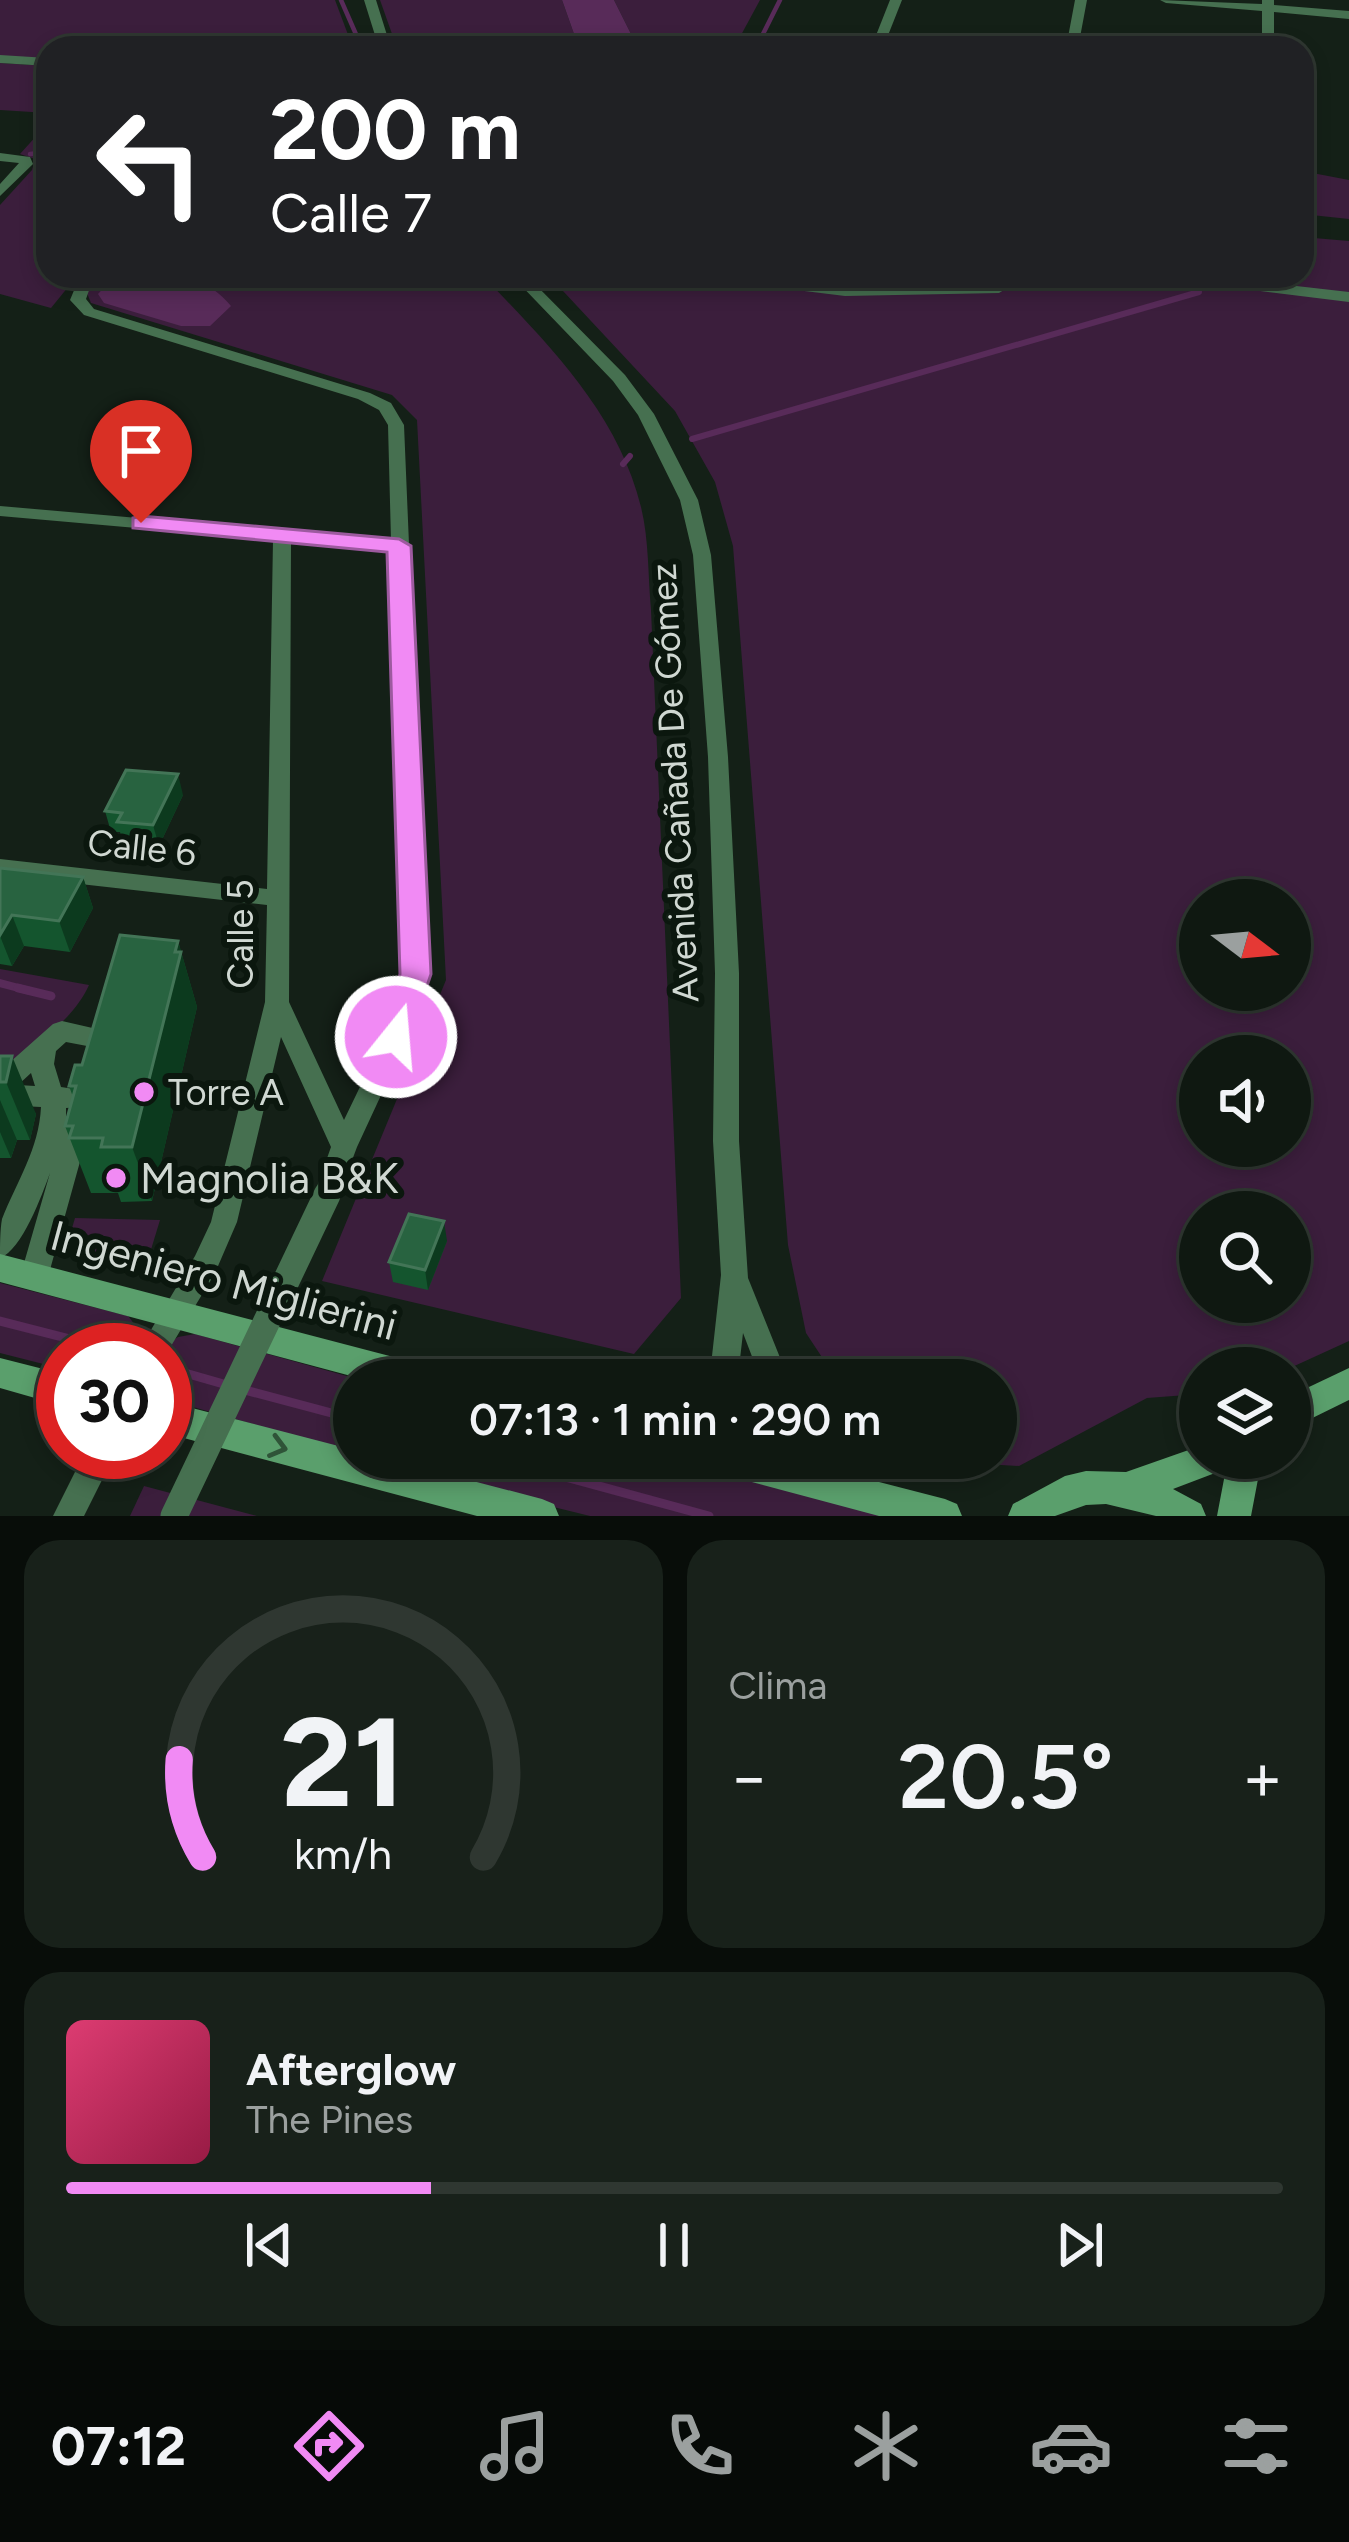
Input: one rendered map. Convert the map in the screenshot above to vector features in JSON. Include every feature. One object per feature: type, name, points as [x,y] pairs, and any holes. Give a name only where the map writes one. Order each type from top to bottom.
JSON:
[{"type":"main road","name":"Ingeniero Miglierini","points":[[0,1268],[345,1359]]},
{"type":"main road","points":[[0,1373],[36,1383]]},
{"type":"main road","points":[[1311,1403],[1349,1383]]},
{"type":"main road","points":[[192,1424],[333,1453]]},
{"type":"main road","points":[[1129,1488],[1179,1470]]},
{"type":"main road","points":[[443,1479],[542,1516]]},
{"type":"main road","points":[[805,1479],[945,1516]]},
{"type":"main road","points":[[1234,1516],[1241,1479]]},
{"type":"main road","points":[[1025,1516],[1048,1497],[1087,1486],[1129,1488],[1165,1500],[1189,1516]]},
{"type":"street","points":[[370,0],[381,36]]},
{"type":"street","points":[[882,36],[896,0]]},
{"type":"street","points":[[1074,36],[1082,0]]},
{"type":"street","points":[[1166,0],[1268,4]]},
{"type":"street","points":[[1214,0],[1349,13]]},
{"type":"street","points":[[1268,4],[1268,36]]},
{"type":"street","points":[[0,59],[36,61]]},
{"type":"street","points":[[0,157],[26,160],[0,192]]},
{"type":"street","points":[[82,288],[78,300],[89,312],[364,396],[385,407],[396,425],[415,974],[396,1037],[344,1147],[327,1196],[174,1516]]},
{"type":"street","name":"Avenida Cañada De Gómez","points":[[531,288],[619,378],[646,414],[689,500],[702,555],[727,973],[726,1141],[735,1275],[726,1359]]},
{"type":"street","points":[[819,288],[999,288]]},
{"type":"street","points":[[1270,288],[1349,297]]},
{"type":"street","points":[[0,511],[399,546]]},
{"type":"street","name":"Calle 5","points":[[167,1323],[205,1264],[224,1222],[277,1002],[282,535]]},
{"type":"street","name":"Calle 6","points":[[0,867],[276,898]]},
{"type":"street","points":[[277,1002],[344,1147]]},
{"type":"street","points":[[0,1091],[62,1030],[101,1039],[34,1277]]},
{"type":"street","points":[[0,1246],[26,1203],[54,1111],[40,1071],[45,1046]]},
{"type":"street","points":[[0,1091],[85,1099]]},
{"type":"street","points":[[26,1203],[36,1196],[56,1199]]},
{"type":"street","name":"Avenida Cañada De Gómez","points":[[735,1275],[768,1359]]},
{"type":"street","points":[[68,1516],[87,1479]]},
{"type":"street","points":[[842,1479],[857,1492]]},
{"type":"shaded area","points":[[0,0],[335,0],[348,36],[36,36],[36,58],[0,56]]},
{"type":"shaded area","points":[[380,0],[562,0],[575,36],[393,36]]},
{"type":"shaded area","points":[[562,0],[614,0],[632,36],[575,36]]},
{"type":"shaded area","points":[[614,0],[760,0],[740,36],[632,36]]},
{"type":"shaded area","points":[[0,63],[36,65],[36,112],[0,110]]},
{"type":"shaded area","points":[[36,136],[36,288],[67,288],[51,308],[0,294],[0,205],[32,170],[35,159],[20,154]]},
{"type":"shaded area","points":[[1314,173],[1349,180],[1349,219],[1314,215]]},
{"type":"shaded area","points":[[1314,238],[1349,241],[1349,1341],[1311,1358],[1311,1347],[1179,1347],[1179,1396],[1147,1398],[1019,1466],[1017,1359],[823,1359],[806,1333],[788,1245],[733,546],[715,482],[675,411],[560,288],[1314,288]]},
{"type":"shaded area","points":[[85,288],[494,288],[578,382],[616,441],[641,507],[647,545],[681,1298],[634,1354],[322,1281],[446,980],[417,420],[392,395],[91,303]]},
{"type":"shaded area","points":[[104,288],[210,288],[231,306],[210,326],[181,326],[104,303],[98,294]]},
{"type":"shaded area","points":[[0,969],[89,985],[62,1022],[0,1070]]},
{"type":"shaded area","points":[[75,1218],[160,1220],[146,1266],[67,1245]]},
{"type":"shaded area","points":[[0,1283],[128,1316],[133,1323],[36,1323],[36,1362],[0,1353]]},
{"type":"shaded area","points":[[192,1335],[333,1372],[333,1447],[192,1407]]},
{"type":"shaded area","points":[[457,1479],[746,1479],[886,1516],[590,1516],[460,1484]]},
{"type":"shaded area","points":[[144,1486],[257,1516],[130,1516]]},
{"type":"building","points":[[126,770],[178,774],[153,825],[117,822],[122,813],[105,811]]},
{"type":"building","points":[[0,868],[83,877],[59,921],[12,915],[0,935]]},
{"type":"building","points":[[120,935],[178,941],[175,952],[181,952],[132,1147],[101,1147],[103,1138],[69,1138],[73,1126],[65,1126],[76,1086],[69,1086],[75,1065],[82,1065]]},
{"type":"building","points":[[0,1056],[12,1056],[6,1082],[0,1082]]},
{"type":"building","points":[[409,1214],[444,1221],[425,1270],[389,1262]]},
{"type":"waterway","points":[[341,0],[357,36]]},
{"type":"waterway","points":[[762,36],[780,0]]},
{"type":"waterway","points":[[30,154],[36,153]]},
{"type":"waterway","points":[[692,439],[1199,292],[1197,288]]},
{"type":"waterway","points":[[623,464],[630,456]]},
{"type":"waterway","points":[[0,983],[26,990]]},
{"type":"waterway","points":[[18,988],[26,990]]},
{"type":"waterway","points":[[26,990],[51,996]]},
{"type":"waterway","points":[[0,1321],[36,1330]]},
{"type":"waterway","points":[[192,1375],[227,1385]]},
{"type":"waterway","points":[[241,1389],[333,1413]]},
{"type":"waterway","points":[[573,1479],[709,1516]]},
{"type":"place","name":"Torre A","points":[[144,1092]]},
{"type":"place","name":"Magnolia B&K","points":[[116,1178]]},
{"type":"route","points":[[141,523],[399,546],[415,974],[396,1037]]}]
